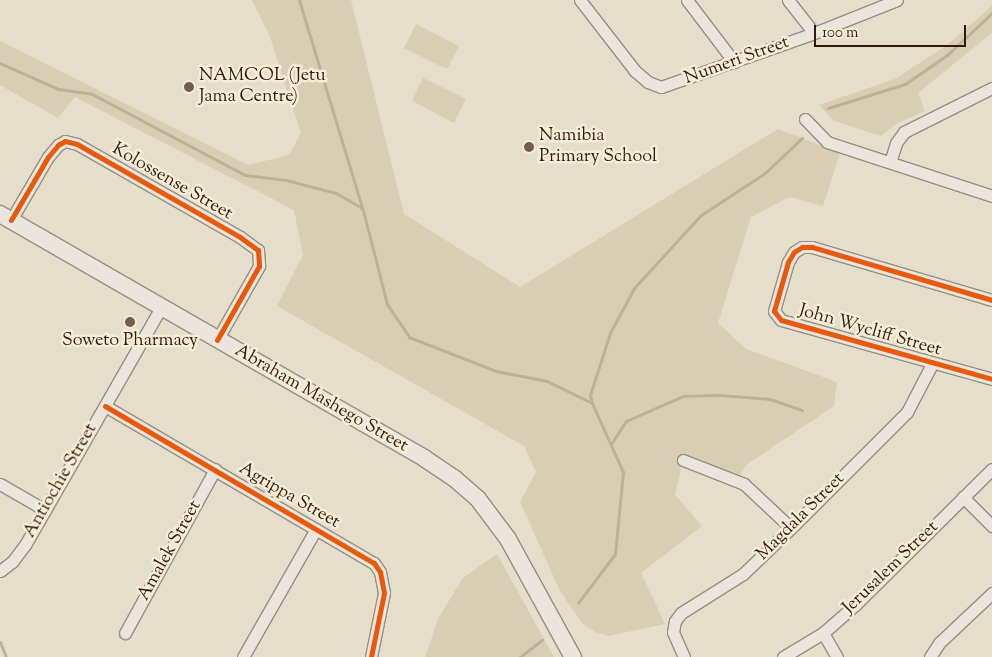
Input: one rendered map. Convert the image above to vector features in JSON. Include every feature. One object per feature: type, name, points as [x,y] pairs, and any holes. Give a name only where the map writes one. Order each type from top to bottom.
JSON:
[{"type":"main road","name":"Abraham Mashego Street","points":[[5,217],[160,308],[424,458],[471,492],[508,539],[573,657]]},
{"type":"street","name":"Numeri Street","points":[[580,0],[635,72],[648,82],[661,87],[814,33],[891,1]]},
{"type":"street","points":[[687,0],[734,62]]},
{"type":"street","points":[[788,0],[814,33]]},
{"type":"street","points":[[890,162],[896,143],[904,132],[992,88]]},
{"type":"street","points":[[805,119],[827,142],[992,196]]},
{"type":"street","name":"Kolossense Street","points":[[5,217],[48,157],[58,145],[65,141],[77,144],[240,237],[258,250],[259,266],[217,340]]},
{"type":"street","name":"John Wycliff Street","points":[[992,300],[812,247],[802,247],[794,252],[788,262],[774,311],[776,317],[781,320],[932,364],[992,379]]},
{"type":"street","name":"Antiochie Street","points":[[0,571],[19,554],[160,308]]},
{"type":"street","name":"Magdala Street","points":[[684,657],[673,632],[675,621],[681,613],[743,574],[792,528],[907,412],[932,364]]},
{"type":"street","name":"Agrippa Street","points":[[105,406],[374,563],[380,572],[384,593],[371,657]]},
{"type":"street","points":[[683,460],[744,484],[792,528]]},
{"type":"street","name":"Amalek Street","points":[[125,633],[215,469]]},
{"type":"street","name":"Jerusalem Street","points":[[783,657],[823,633],[992,469]]},
{"type":"street","points":[[0,484],[45,510]]},
{"type":"street","points":[[963,497],[992,526]]},
{"type":"street","name":"Agrippa Street","points":[[243,657],[316,529]]},
{"type":"street","points":[[930,657],[939,643],[992,593]]},
{"type":"street","points":[[823,633],[837,657]]},
{"type":"shaded area","points":[[252,0],[351,0],[404,214],[520,287],[778,129],[840,153],[823,206],[790,197],[751,217],[718,323],[746,349],[837,382],[834,406],[746,465],[738,480],[683,460],[675,495],[702,526],[641,573],[665,624],[608,636],[595,632],[583,624],[560,591],[520,502],[536,472],[524,446],[277,306],[303,255],[294,210],[75,97],[58,118],[0,85],[0,41],[248,165],[289,155],[301,133],[270,37]]},
{"type":"shaded area","points":[[992,6],[992,33],[918,93],[925,111],[896,124],[881,136],[834,121],[819,105],[895,79],[947,45]]},
{"type":"shaded area","points":[[416,24],[459,46],[447,69],[404,48]]},
{"type":"shaded area","points":[[423,78],[466,99],[454,123],[412,101]]},
{"type":"shaded area","points":[[497,554],[554,657],[425,657],[439,617],[463,578]]},
{"type":"waterway","points":[[299,0],[364,214],[387,304],[409,337],[496,371],[547,381],[592,403],[623,472],[615,554],[578,603]]},
{"type":"waterway","points":[[828,108],[905,84],[947,55],[992,13]]},
{"type":"waterway","points":[[0,63],[58,89],[92,94],[245,175],[286,180],[336,193],[362,208]]},
{"type":"waterway","points":[[592,403],[590,395],[610,333],[634,288],[701,215],[765,173],[802,138]]},
{"type":"waterway","points":[[611,444],[626,421],[683,396],[720,395],[770,399],[802,410]]},
{"type":"waterway","points":[[520,657],[542,640]]},
{"type":"waterway","points":[[0,642],[6,657]]},
{"type":"cycle path","points":[[11,220],[48,157],[58,145],[65,141],[77,144],[240,237],[258,250],[259,266],[217,340]]},
{"type":"cycle path","points":[[992,300],[812,247],[802,247],[794,252],[788,262],[774,311],[781,320],[992,379]]},
{"type":"cycle path","points":[[105,406],[374,563],[380,572],[384,593],[371,657]]},
{"type":"place","name":"NAMCOL (Jetu Jama Centre)","points":[[189,87]]},
{"type":"place","name":"Namibia Primary School","points":[[529,147]]},
{"type":"place","name":"Soweto Pharmacy","points":[[130,322]]}]
